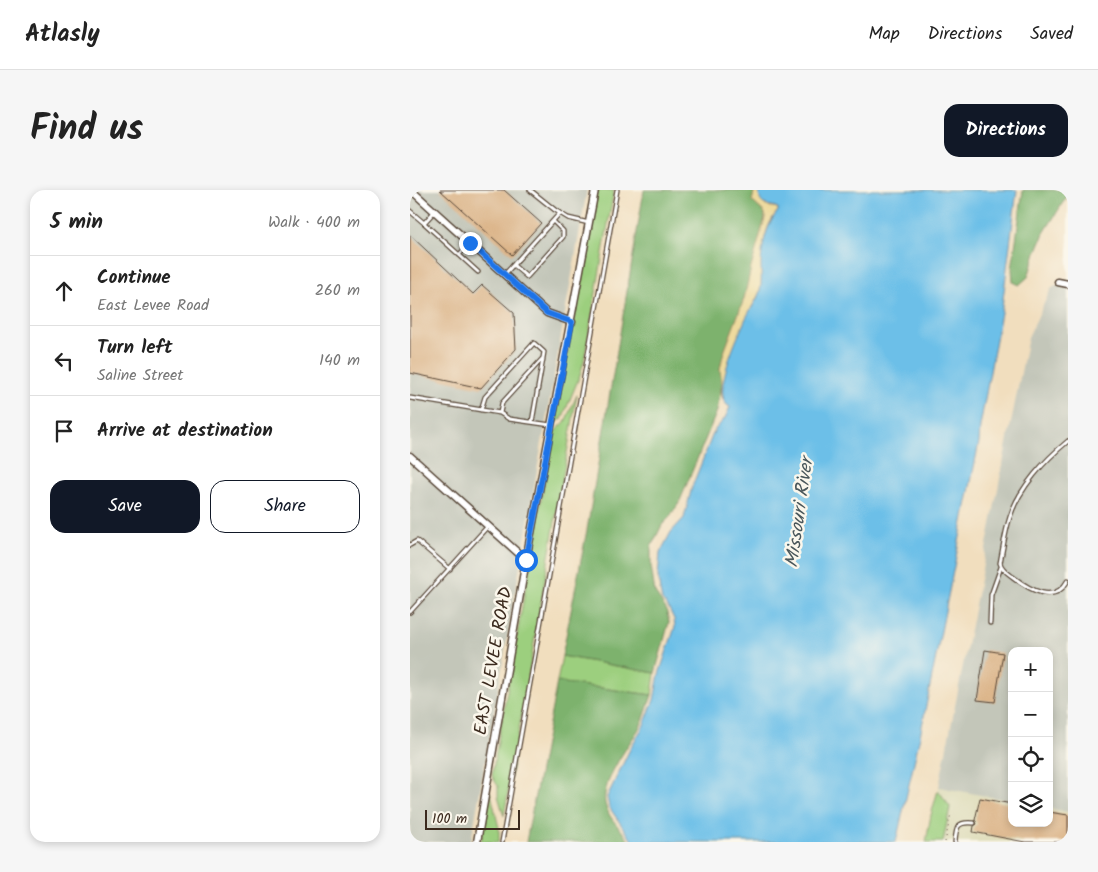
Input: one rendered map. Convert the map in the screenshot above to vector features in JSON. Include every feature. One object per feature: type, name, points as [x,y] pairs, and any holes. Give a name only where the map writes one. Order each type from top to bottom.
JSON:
[{"type":"street","points":[[410,190],[547,313],[572,322]]},
{"type":"street","name":"EAST LEVEE ROAD","points":[[477,842],[526,560],[596,190]]},
{"type":"street","points":[[1058,282],[1068,284]]},
{"type":"street","points":[[410,456],[526,560]]},
{"type":"lane","points":[[530,190],[568,218],[590,223]]},
{"type":"lane","points":[[502,842],[617,190]]},
{"type":"lane","points":[[410,211],[478,272]]},
{"type":"lane","points":[[424,223],[434,211]]},
{"type":"lane","points":[[505,275],[560,213]]},
{"type":"lane","points":[[513,265],[527,277],[563,237],[563,231],[553,221]]},
{"type":"lane","points":[[459,255],[470,243]]},
{"type":"lane","points":[[481,410],[485,397],[534,343],[544,352],[532,422]]},
{"type":"lane","points":[[500,413],[502,403],[543,358]]},
{"type":"lane","points":[[410,398],[500,413],[509,419],[551,425]]},
{"type":"lane","points":[[990,623],[991,596],[1001,566],[1010,517],[1016,504],[1038,471],[1055,451],[1068,441]]},
{"type":"lane","points":[[410,612],[488,526]]},
{"type":"lane","points":[[410,545],[418,541],[450,569]]},
{"type":"lane","points":[[1001,566],[1024,586],[1038,593],[1058,592],[1068,580]]},
{"type":"lane","points":[[955,842],[958,826],[966,822],[974,824]]},
{"type":"path","points":[[945,842],[951,813]]},
{"type":"shaded area","points":[[410,190],[587,190],[471,842],[410,842]]},
{"type":"shaded area","points":[[1056,285],[1068,287],[1068,812],[1053,809],[1053,647],[1008,647],[1008,800],[939,787],[1028,337],[1051,289]]},
{"type":"shaded area","points":[[939,787],[1008,800],[1008,827],[1053,827],[1053,809],[1068,812],[1068,842],[943,842],[950,807],[938,790]]},
{"type":"green space","points":[[597,190],[614,190],[584,361],[562,419],[555,423]]},
{"type":"green space","points":[[644,190],[755,190],[752,201],[765,213],[744,299],[723,355],[720,369],[722,383],[717,411],[679,503],[662,525],[651,547],[651,566],[655,593],[666,609],[669,622],[655,673],[562,656],[587,530]]},
{"type":"green space","points":[[1023,190],[1068,190],[1066,198],[1044,233],[1028,277],[1019,285],[1013,282],[1012,269]]},
{"type":"green space","points":[[577,395],[504,816],[498,796],[498,786],[492,775],[553,433],[565,422]]},
{"type":"green space","points":[[562,656],[655,673],[652,695],[557,682]]},
{"type":"green space","points":[[557,682],[652,695],[640,727],[622,755],[606,788],[605,798],[608,812],[629,842],[526,842]]},
{"type":"green space","points":[[490,790],[499,828],[499,842],[481,842]]},
{"type":"green space","points":[[938,790],[950,807],[943,842],[926,842],[931,815]]},
{"type":"sand","points":[[755,190],[759,190],[762,202],[766,206],[778,208],[778,211],[767,229],[765,238],[761,288],[736,342],[728,365],[725,377],[724,400],[721,395],[720,369],[723,355],[744,299],[765,218],[765,213],[752,201]]},
{"type":"water","name":"Missouri River","points":[[759,190],[1017,190],[1002,307],[980,426],[979,442],[920,736],[896,842],[633,842],[609,807],[607,797],[632,745],[643,727],[654,700],[659,674],[675,627],[674,619],[662,600],[660,591],[658,576],[660,553],[671,532],[684,518],[692,487],[714,431],[725,418],[730,407],[724,401],[723,391],[727,365],[742,326],[760,291],[764,243],[778,208],[764,204],[760,200]]},
{"type":"building","points":[[440,190],[504,190],[541,223],[512,255]]},
{"type":"building","points":[[410,235],[473,294],[482,285],[514,313],[516,349],[481,388],[410,373]]},
{"type":"building","points":[[985,650],[1003,653],[995,702],[977,700]]},
{"type":"building","points":[[980,798],[1008,803],[1008,827],[1053,827],[1053,813],[1068,815],[1068,842],[1025,842],[973,832],[974,826],[977,824],[975,820]]},
{"type":"route","points":[[470,243],[547,313],[572,322],[526,560]]}]
